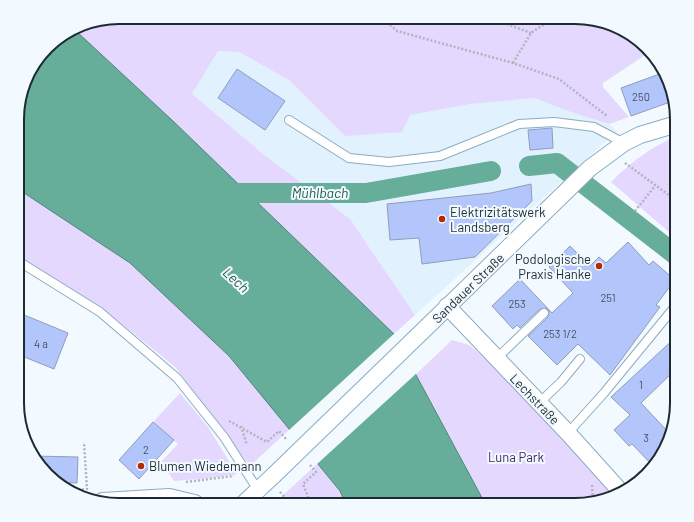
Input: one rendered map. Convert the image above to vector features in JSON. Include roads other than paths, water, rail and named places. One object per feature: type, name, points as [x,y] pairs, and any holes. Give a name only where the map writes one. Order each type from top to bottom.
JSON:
[{"type":"street","name":"Sandauer Straße","points":[[258,492],[448,306],[500,258],[590,168],[624,143],[640,135],[670,126]]},
{"type":"street","name":"Lechstraße","points":[[448,306],[538,404],[568,433],[617,488]]},
{"type":"lane","points":[[289,120],[349,158],[389,162],[440,156],[519,124],[554,122],[594,127],[624,143]]},
{"type":"lane","points":[[24,265],[100,312],[177,378],[224,437],[258,492]]},
{"type":"lane","points":[[497,358],[544,313]]},
{"type":"lane","points":[[568,433],[604,393],[670,313]]},
{"type":"lane","points":[[538,404],[580,359]]},
{"type":"water","name":"Lech","points":[[79,33],[173,121],[394,334],[482,498],[343,498],[340,491],[229,356],[130,263],[24,193],[24,119],[27,94],[40,66],[48,56],[61,44]]},
{"type":"waterway","name":"Mühlbach","points":[[529,166],[557,163],[670,251]]},
{"type":"waterway","name":"Mühlbach","points":[[221,193],[366,193],[491,171]]},
{"type":"place","name":"Elektrizitätswerk Landsberg","points":[[442,219]]},
{"type":"place","name":"Podologische Praxis Hanke","points":[[599,266]]},
{"type":"place","name":"Blumen Wiedemann","points":[[141,466]]},
{"type":"park label","name":"Luna Park","points":[[516,457]]}]
